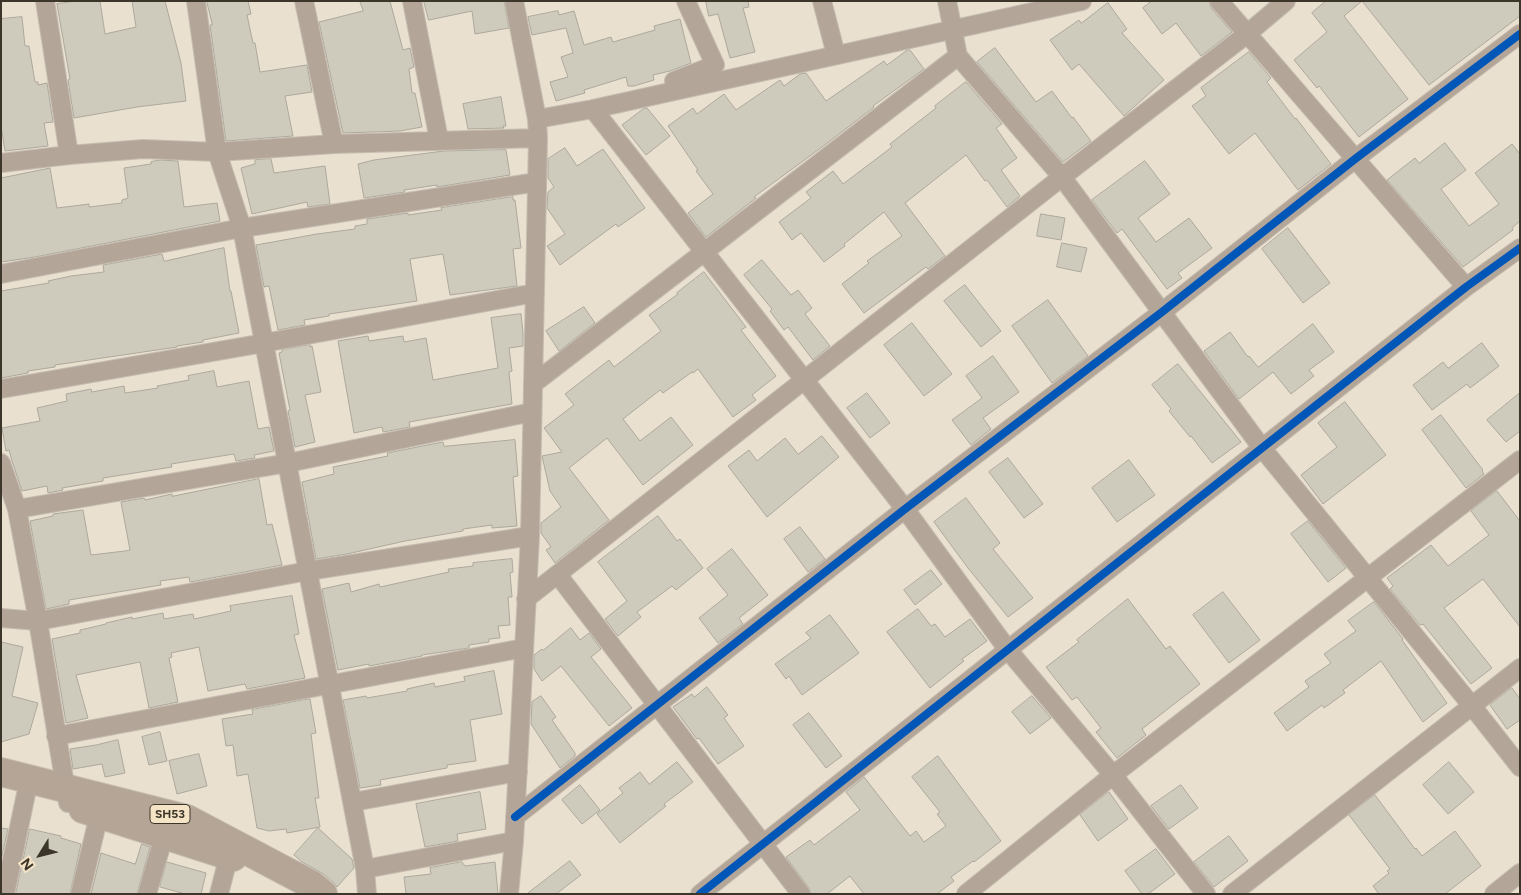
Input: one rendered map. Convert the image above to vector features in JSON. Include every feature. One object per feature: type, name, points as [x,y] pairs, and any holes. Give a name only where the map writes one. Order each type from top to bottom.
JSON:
[{"type":"main road","name":"SH53","points":[[1,772],[66,795],[99,815],[229,855],[300,894]]},
{"type":"main road","name":"SH53","points":[[13,792],[66,795],[188,819],[312,885],[323,894]]},
{"type":"street","points":[[196,1],[217,152],[242,228],[353,802],[365,869],[367,894]]},
{"type":"street","points":[[304,1],[334,144]]},
{"type":"street","points":[[412,1],[439,140]]},
{"type":"street","points":[[509,894],[514,841],[530,536],[538,138],[537,119],[514,1]]},
{"type":"street","points":[[625,101],[715,65],[686,1]]},
{"type":"street","points":[[822,1],[836,55]]},
{"type":"street","points":[[947,1],[958,56],[1062,177],[1262,448],[1520,767]]},
{"type":"street","points":[[537,119],[593,109],[1082,1]]},
{"type":"street","points":[[1219,1],[1466,287]]},
{"type":"street","points":[[526,599],[1062,177],[1247,34],[1286,1]]},
{"type":"street","points":[[49,2],[68,155]]},
{"type":"street","points":[[515,817],[905,509],[1162,312],[1355,159],[1520,34]]},
{"type":"street","points":[[533,384],[958,56]]},
{"type":"street","points":[[593,109],[905,509],[1008,650],[1114,775],[1206,894]]},
{"type":"street","points":[[1,163],[143,149],[217,152],[334,144],[538,138]]},
{"type":"street","points":[[1,274],[242,228],[537,182]]},
{"type":"street","points":[[700,894],[1466,287],[1520,248]]},
{"type":"street","points":[[1,389],[535,293]]},
{"type":"street","points":[[17,509],[288,463],[532,412]]},
{"type":"street","points":[[966,894],[1114,775],[1520,460]]},
{"type":"street","points":[[1,463],[17,509],[38,621],[66,795]]},
{"type":"street","points":[[1,618],[38,621],[308,571],[530,536]]},
{"type":"street","points":[[558,574],[801,894]]},
{"type":"street","points":[[56,736],[524,648]]},
{"type":"street","points":[[1232,894],[1520,668]]},
{"type":"street","points":[[353,802],[518,772]]},
{"type":"street","points":[[5,894],[13,792]]},
{"type":"street","points":[[80,894],[99,815]]},
{"type":"street","points":[[147,894],[164,836]]},
{"type":"street","points":[[365,869],[514,841]]},
{"type":"street","points":[[219,894],[229,855]]},
{"type":"street","points":[[1494,894],[1520,873]]},
{"type":"building","points":[[77,1],[100,1],[105,34],[136,27],[132,1],[165,1],[181,63],[186,101],[74,118],[68,80],[70,79],[57,4]]},
{"type":"building","points":[[207,1],[248,1],[251,14],[247,15],[253,43],[255,43],[260,72],[307,65],[312,92],[285,96],[293,136],[226,141],[210,25],[212,25]]},
{"type":"building","points":[[360,1],[390,1],[403,50],[410,48],[414,67],[409,69],[412,93],[415,93],[422,127],[400,131],[343,133],[319,22],[363,11]]},
{"type":"building","points":[[424,1],[504,1],[509,28],[475,34],[472,11],[429,20]]},
{"type":"building","points":[[706,1],[748,1],[749,7],[743,8],[755,52],[730,58],[718,14],[709,16]]},
{"type":"building","points":[[1152,1],[1209,1],[1211,8],[1232,32],[1201,56],[1176,23],[1162,34],[1143,8]]},
{"type":"building","points":[[1326,1],[1362,1],[1344,16],[1408,99],[1359,137],[1319,86],[1317,88],[1294,60],[1327,32],[1312,13]]},
{"type":"building","points":[[1362,1],[1520,1],[1520,16],[1429,85]]},
{"type":"building","points":[[1108,3],[1127,29],[1122,33],[1164,80],[1124,116],[1079,64],[1072,70],[1050,40],[1079,20],[1081,23]]},
{"type":"building","points":[[558,11],[559,15],[574,11],[584,45],[611,37],[613,42],[655,30],[654,26],[680,19],[691,63],[653,75],[654,80],[634,86],[628,86],[626,77],[584,90],[585,93],[556,101],[550,82],[568,77],[561,57],[573,53],[566,28],[532,35],[528,17]]},
{"type":"building","points":[[22,17],[25,46],[29,46],[35,82],[38,82],[38,85],[47,83],[53,122],[44,123],[48,146],[5,151],[1,126],[1,19]]},
{"type":"building","points":[[995,48],[1036,102],[1052,91],[1091,141],[1063,162],[977,62]]},
{"type":"building","points":[[910,50],[924,69],[754,197],[756,198],[706,237],[688,213],[713,194],[668,126],[693,108],[697,114],[724,94],[736,110],[780,80],[784,86],[800,74],[806,73],[826,101],[884,61],[887,65]]},
{"type":"building","points":[[1249,52],[1271,78],[1267,82],[1331,164],[1298,190],[1255,133],[1229,154],[1192,106],[1206,96],[1201,88]]},
{"type":"building","points":[[966,82],[1002,124],[996,128],[1017,158],[1001,170],[1020,196],[1007,207],[966,155],[905,203],[945,256],[928,269],[926,267],[864,313],[842,284],[869,263],[867,261],[902,236],[884,212],[824,262],[801,233],[792,240],[779,222],[811,198],[806,192],[833,171],[843,184],[892,147],[890,144]]},
{"type":"building","points":[[501,97],[506,126],[503,126],[504,128],[468,129],[463,104]]},
{"type":"building","points":[[647,108],[670,136],[646,155],[622,125]]},
{"type":"building","points":[[1445,143],[1466,170],[1441,189],[1469,226],[1499,204],[1475,173],[1512,144],[1520,154],[1520,221],[1512,228],[1513,230],[1463,267],[1387,180],[1415,158],[1419,163]]},
{"type":"building","points":[[565,148],[577,166],[603,149],[645,208],[618,227],[616,224],[560,265],[547,246],[565,234],[547,208],[548,192],[554,187],[548,178],[548,159]]},
{"type":"building","points":[[506,150],[510,175],[437,187],[437,185],[404,190],[405,192],[364,198],[358,164],[374,160],[444,151]]},
{"type":"building","points":[[271,159],[274,173],[325,166],[330,204],[308,207],[307,202],[252,214],[241,168],[255,164],[255,160]]},
{"type":"building","points":[[161,160],[178,161],[184,207],[217,203],[220,221],[1,262],[1,178],[50,168],[57,208],[89,204],[89,207],[122,203],[122,200],[128,198],[124,168],[151,164],[151,162]]},
{"type":"building","points":[[1145,161],[1170,194],[1138,218],[1156,242],[1189,218],[1212,248],[1178,273],[1182,278],[1167,289],[1122,229],[1117,233],[1092,200]]},
{"type":"building","points":[[513,197],[513,200],[515,200],[521,248],[513,249],[517,286],[450,295],[443,254],[410,259],[417,301],[329,314],[329,316],[304,320],[305,325],[278,330],[269,286],[264,287],[256,245],[355,229],[355,226],[367,224],[367,219],[442,210],[441,208]]},
{"type":"building","points":[[1041,214],[1065,218],[1061,240],[1037,236]]},
{"type":"building","points":[[1288,228],[1330,283],[1303,303],[1262,249]]},
{"type":"building","points":[[1062,243],[1087,248],[1081,272],[1057,267]]},
{"type":"building","points":[[224,248],[230,291],[239,333],[177,347],[55,365],[55,367],[1,378],[1,291],[49,283],[48,281],[71,276],[104,272],[103,265],[162,254],[164,261]]},
{"type":"building","points":[[762,260],[791,295],[798,290],[812,308],[805,314],[830,346],[813,360],[788,327],[784,330],[770,311],[772,309],[744,275]]},
{"type":"building","points":[[704,272],[746,327],[741,330],[776,376],[752,395],[756,400],[733,417],[698,369],[663,393],[660,390],[623,419],[640,441],[671,417],[693,445],[643,485],[607,438],[569,468],[609,520],[555,563],[546,550],[551,547],[541,533],[541,523],[561,507],[550,491],[542,456],[562,452],[544,428],[574,405],[565,394],[609,360],[614,367],[661,331],[649,315]]},
{"type":"building","points":[[965,285],[1001,331],[981,347],[944,301]]},
{"type":"building","points":[[1048,300],[1088,356],[1052,383],[1012,326]]},
{"type":"building","points":[[584,307],[595,323],[559,351],[546,331]]},
{"type":"building","points":[[521,314],[523,346],[509,348],[512,371],[509,372],[512,404],[409,422],[410,427],[383,432],[382,427],[354,433],[338,341],[368,336],[369,341],[403,336],[404,342],[426,338],[433,380],[498,368],[491,318]]},
{"type":"building","points":[[912,323],[952,374],[924,396],[884,345]]},
{"type":"building","points":[[1313,324],[1334,352],[1309,370],[1314,376],[1291,394],[1273,372],[1239,399],[1204,351],[1230,332],[1248,357],[1258,367]]},
{"type":"building","points":[[1482,343],[1499,366],[1470,388],[1467,384],[1432,410],[1413,385],[1443,362],[1448,368]]},
{"type":"building","points":[[310,345],[310,347],[312,346],[321,392],[305,395],[315,442],[295,447],[279,353],[282,350]]},
{"type":"building","points":[[993,356],[1019,392],[983,418],[991,429],[971,445],[952,420],[982,398],[966,376]]},
{"type":"building","points":[[1178,364],[1241,442],[1212,463],[1169,411],[1171,409],[1152,385]]},
{"type":"building","points":[[214,371],[217,387],[249,381],[258,429],[269,427],[274,451],[254,455],[255,458],[236,461],[234,454],[171,464],[172,467],[103,478],[103,481],[62,488],[63,490],[48,493],[47,486],[22,491],[9,450],[6,451],[2,428],[40,421],[37,408],[67,401],[66,394],[91,389],[92,392],[124,386],[125,393],[158,388],[157,386],[189,380],[188,376]]},
{"type":"building","points":[[867,393],[890,423],[870,438],[847,408]]},
{"type":"building","points":[[1520,393],[1520,431],[1506,442],[1487,420]]},
{"type":"building","points":[[1345,402],[1386,455],[1323,504],[1301,475],[1337,447],[1318,423]]},
{"type":"building","points":[[1441,415],[1483,470],[1484,474],[1466,488],[1422,430]]},
{"type":"building","points":[[822,436],[839,457],[767,517],[728,466],[749,450],[757,461],[785,438],[798,454]]},
{"type":"building","points":[[515,440],[518,476],[513,477],[517,526],[492,528],[492,525],[463,529],[463,531],[316,559],[302,482],[334,474],[333,467],[388,456],[387,453],[443,442],[444,446]]},
{"type":"building","points":[[1008,458],[1043,504],[1024,518],[989,472]]},
{"type":"building","points":[[1129,460],[1155,495],[1117,522],[1092,488]]},
{"type":"building","points":[[259,479],[267,525],[272,524],[282,565],[190,582],[189,577],[160,581],[161,585],[69,600],[69,604],[46,609],[30,521],[53,516],[53,514],[83,510],[91,555],[125,551],[130,550],[121,502],[144,498],[145,500],[172,494],[172,496]]},
{"type":"building","points":[[1497,491],[1520,521],[1520,627],[1483,579],[1444,608],[1492,668],[1471,684],[1423,624],[1420,625],[1390,589],[1393,586],[1387,578],[1431,545],[1448,566],[1489,535],[1471,511]]},
{"type":"building","points":[[966,498],[1000,543],[993,549],[1033,598],[1008,617],[934,522]]},
{"type":"building","points":[[658,516],[677,541],[680,539],[703,568],[676,590],[672,586],[637,612],[641,617],[618,636],[605,619],[627,601],[598,562]]},
{"type":"building","points":[[1308,521],[1346,568],[1328,582],[1291,534]]},
{"type":"building","points":[[800,527],[825,559],[808,572],[784,539]]},
{"type":"building","points":[[732,549],[768,595],[739,618],[743,624],[718,643],[699,618],[728,595],[707,569]]},
{"type":"building","points":[[512,559],[513,572],[510,573],[512,597],[508,597],[510,625],[498,626],[500,638],[469,645],[469,648],[338,670],[322,589],[349,583],[351,592],[379,584],[380,587],[449,572],[448,569],[473,566],[473,563]]},
{"type":"building","points":[[931,570],[942,584],[915,605],[904,590]]},
{"type":"building","points":[[1223,592],[1260,640],[1229,663],[1193,615]]},
{"type":"building","points":[[292,596],[299,634],[294,635],[305,678],[247,689],[245,684],[208,691],[199,647],[171,653],[172,657],[169,658],[178,702],[149,708],[140,662],[76,675],[88,718],[66,723],[52,639],[80,633],[80,630],[132,617],[132,619],[163,613],[164,619],[193,614],[194,619],[231,611],[230,606]]},
{"type":"building","points":[[1128,599],[1166,649],[1170,646],[1200,684],[1142,729],[1146,735],[1117,758],[1096,732],[1101,728],[1077,697],[1072,700],[1046,667],[1079,642],[1077,640]]},
{"type":"building","points":[[1374,602],[1403,639],[1447,703],[1423,722],[1381,661],[1343,690],[1345,693],[1324,708],[1322,705],[1287,731],[1274,713],[1309,687],[1305,681],[1331,663],[1324,654],[1356,631],[1348,621]]},
{"type":"building","points":[[918,609],[931,626],[935,624],[945,637],[970,619],[987,641],[962,659],[964,661],[930,688],[887,632]]},
{"type":"building","points":[[830,615],[859,653],[802,695],[789,676],[786,679],[775,664],[811,638],[806,633]]},
{"type":"building","points":[[571,628],[580,640],[589,633],[601,649],[591,657],[632,708],[609,726],[561,666],[542,681],[534,669],[534,655]]},
{"type":"building","points":[[1,642],[23,647],[12,696],[38,703],[29,734],[1,742]]},
{"type":"building","points":[[494,671],[502,714],[470,720],[476,761],[447,765],[447,768],[380,780],[381,785],[360,788],[343,700],[407,691],[407,689],[434,683],[435,687],[465,681],[464,677]]},
{"type":"building","points":[[707,687],[728,715],[724,718],[744,746],[718,764],[673,707],[692,694],[694,697]]},
{"type":"building","points":[[1512,688],[1520,699],[1520,720],[1507,729],[1490,705]]},
{"type":"building","points":[[541,696],[556,717],[552,720],[575,753],[575,756],[560,768],[531,724],[532,702]]},
{"type":"building","points":[[1032,696],[1051,718],[1030,734],[1012,712]]},
{"type":"building","points":[[310,699],[316,733],[311,734],[319,798],[315,798],[320,827],[287,833],[286,829],[269,831],[257,828],[248,774],[237,776],[233,745],[226,746],[222,719],[253,714],[252,710]]},
{"type":"building","points":[[809,713],[842,756],[826,768],[793,725]]},
{"type":"building","points":[[160,732],[167,761],[149,765],[142,737]]},
{"type":"building","points":[[118,740],[125,773],[105,777],[102,764],[73,769],[70,749]]},
{"type":"building","points":[[199,754],[207,786],[177,794],[169,761]]},
{"type":"building","points":[[938,756],[1001,841],[951,877],[954,881],[937,894],[864,894],[850,876],[827,894],[811,894],[809,888],[786,857],[810,840],[814,845],[860,810],[846,792],[864,777],[910,836],[916,831],[924,842],[946,826],[937,814],[940,812],[912,777]]},
{"type":"building","points":[[677,762],[693,782],[664,804],[666,806],[620,843],[597,814],[623,793],[619,788],[640,772],[649,784]]},
{"type":"building","points":[[1449,762],[1474,792],[1448,814],[1423,785]]},
{"type":"building","points":[[580,785],[600,810],[582,824],[562,800]]},
{"type":"building","points":[[1181,785],[1198,808],[1169,829],[1151,806]]},
{"type":"building","points":[[480,792],[486,829],[457,834],[458,841],[425,847],[416,804]]},
{"type":"building","points":[[1109,792],[1128,819],[1098,841],[1080,815]]},
{"type":"building","points":[[1375,795],[1422,856],[1455,831],[1481,866],[1445,894],[1379,894],[1373,886],[1389,873],[1387,871],[1390,869],[1349,815]]},
{"type":"building","points":[[1,828],[8,829],[1,860]]},
{"type":"building","points":[[318,828],[352,859],[354,868],[337,887],[322,873],[302,862],[294,855]]},
{"type":"building","points":[[30,829],[61,836],[61,838],[81,844],[70,894],[16,894]]},
{"type":"building","points":[[1229,836],[1248,861],[1214,887],[1194,862]]},
{"type":"building","points":[[142,844],[150,847],[137,894],[91,894],[101,853],[135,864]]},
{"type":"building","points":[[1156,849],[1175,874],[1148,894],[1142,894],[1125,871]]},
{"type":"building","points":[[570,861],[581,875],[556,894],[527,894]]},
{"type":"building","points":[[167,862],[206,873],[201,894],[185,894],[160,887]]},
{"type":"building","points":[[462,862],[465,866],[495,862],[498,894],[406,894],[404,877],[431,874],[430,868]]},
{"type":"cycle path","points":[[515,817],[905,509],[1162,312],[1355,159],[1520,34]]},
{"type":"cycle path","points":[[700,894],[1466,287],[1520,248]]}]
